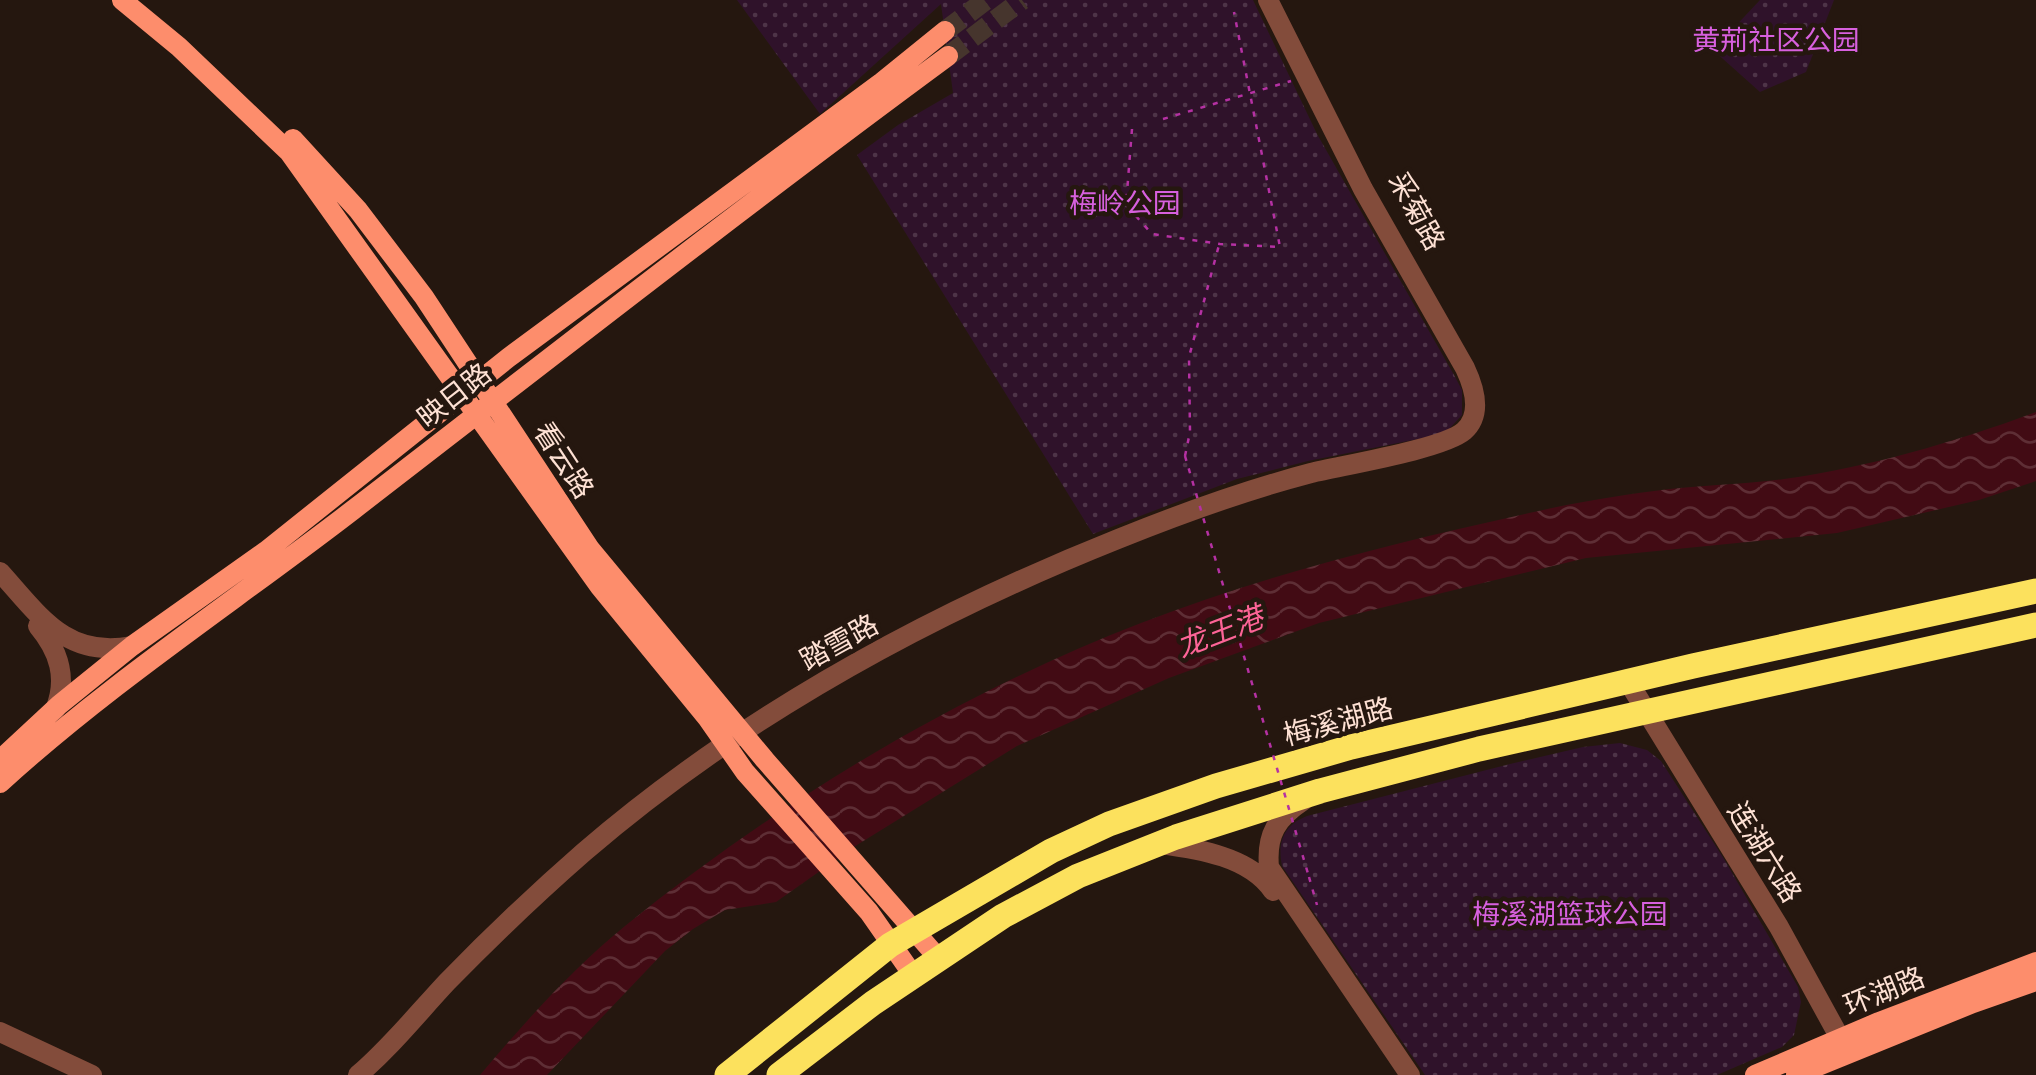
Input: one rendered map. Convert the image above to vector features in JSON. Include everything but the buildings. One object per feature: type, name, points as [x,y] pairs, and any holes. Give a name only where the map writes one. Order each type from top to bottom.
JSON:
[{"type":"main road","name":"看云路","points":[[122,0],[180,47],[289,152],[470,388],[600,586],[745,772],[868,912],[913,975]]},
{"type":"main road","name":"看云路","points":[[139,0],[204,54],[290,136],[358,210],[424,297],[470,388]]},
{"type":"main road","name":"映日路","points":[[0,760],[132,646],[266,551],[470,388],[945,31]]},
{"type":"main road","name":"映日路","points":[[0,783],[108,690],[296,553],[948,56]]},
{"type":"main road","name":"看云路","points":[[483,407],[590,549],[765,760],[939,958]]},
{"type":"main road","name":"梅溪湖路","points":[[726,1075],[890,945],[1051,851],[1109,824],[1351,747],[2036,591]]},
{"type":"main road","points":[[779,1075],[913,975],[1003,916],[1078,876],[1158,844],[1320,791],[1479,749],[2036,625]]},
{"type":"main road","name":"环湖路","points":[[1796,1075],[1848,1044],[2036,962]]},
{"type":"main road","name":"环湖路","points":[[1755,1075],[2036,981]]},
{"type":"street","name":"采菊路","points":[[1268,0],[1363,189],[1473,384],[1473,418],[1456,441]]},
{"type":"street","name":"采菊路","points":[[1277,0],[1370,184],[1479,383],[1482,409],[1474,430],[1456,441]]},
{"type":"street","name":"踏雪路","points":[[358,1075],[472,956],[624,818],[745,735],[921,638],[1106,553],[1262,497],[1456,441]]},
{"type":"street","points":[[0,572],[61,636],[92,648],[132,646]]},
{"type":"street","points":[[0,584],[51,642],[59,659],[62,689],[55,710]]},
{"type":"street","name":"连湖六路","points":[[1635,681],[1848,1044]]},
{"type":"street","name":"踏雪路","points":[[370,1075],[478,960],[533,909],[630,824],[727,747]]},
{"type":"street","points":[[1320,791],[1290,810],[1273,829],[1268,854],[1270,867],[1410,1075]]},
{"type":"street","points":[[1158,844],[1222,857],[1261,876],[1399,1075]]},
{"type":"street","points":[[0,1032],[92,1075]]},
{"type":"street","points":[[0,1040],[74,1075]]},
{"type":"path","points":[[1132,129],[1126,205],[1152,234],[1220,244],[1280,247],[1234,12]]},
{"type":"path","points":[[1163,119],[1306,76]]},
{"type":"path","points":[[1220,244],[1189,357],[1186,456],[1309,877]]},
{"type":"green space","name":"梅岭公园","points":[[737,0],[1253,0],[1317,134],[1462,390],[1462,415],[1449,429],[1433,436],[1237,479],[1093,534],[857,155],[953,93],[941,4],[820,114]]},
{"type":"green space","name":"黄荊社区公园","points":[[1760,0],[1834,0],[1806,72],[1760,92],[1713,50]]},
{"type":"green space","name":"梅溪湖篮球公园","points":[[1620,743],[1647,750],[1661,761],[1724,859],[1798,987],[1801,1002],[1794,1035],[1782,1047],[1717,1075],[1425,1075],[1282,866],[1284,835],[1307,816],[1510,764],[1583,747]]},
{"type":"water","name":"龙王港","points":[[2036,412],[2036,481],[1979,500],[1837,533],[1586,558],[1319,623],[1169,678],[1017,746],[857,845],[776,902],[725,910],[693,929],[665,951],[547,1075],[480,1075],[586,960],[745,836],[871,755],[1004,683],[1072,652],[1189,605],[1385,547],[1594,500],[1848,468],[1943,443]]},
{"type":"tunnel","points":[[945,31],[986,0]]},
{"type":"tunnel","points":[[948,56],[1022,0]]}]
